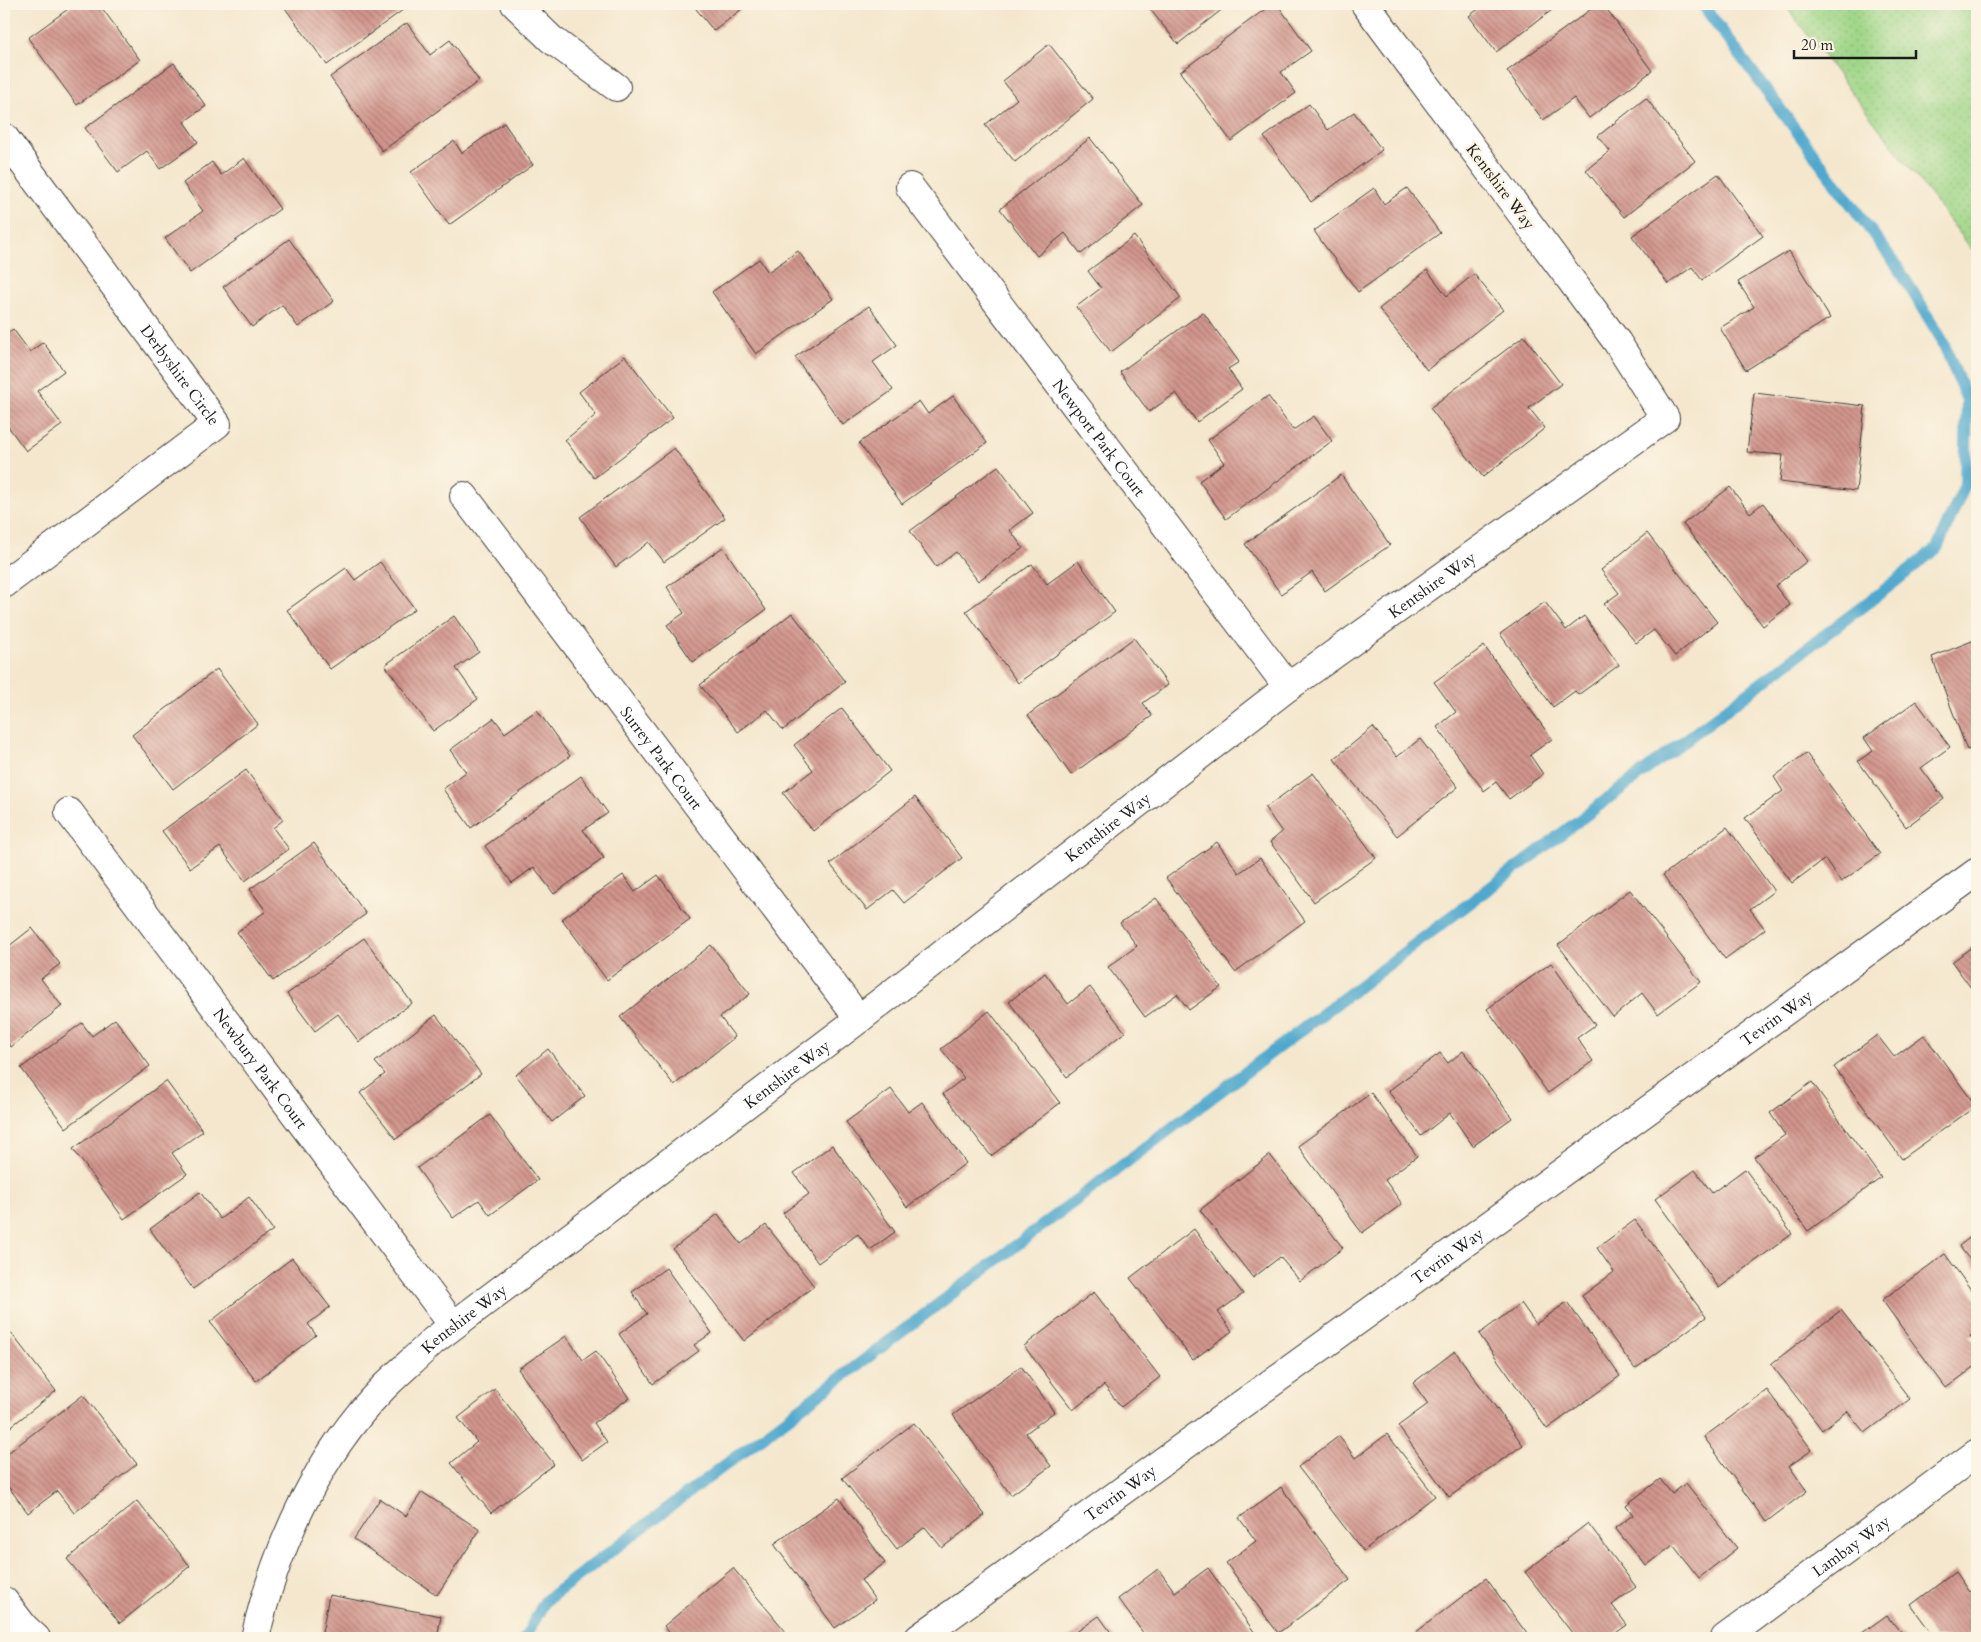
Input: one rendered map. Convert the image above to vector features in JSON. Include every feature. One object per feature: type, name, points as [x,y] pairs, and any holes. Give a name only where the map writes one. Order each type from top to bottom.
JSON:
[{"type":"street","points":[[515,4],[551,40],[616,87]]},
{"type":"street","name":"Kentshire Way","points":[[256,1638],[270,1584],[285,1540],[328,1460],[353,1423],[383,1388],[433,1341],[858,1019],[1288,687],[1665,418],[1617,342],[1365,4]]},
{"type":"street","name":"Derbyshire Circle","points":[[4,136],[217,424],[4,584]]},
{"type":"street","name":"Newport Park Court","points":[[910,187],[1288,687]]},
{"type":"street","name":"Surrey Park Court","points":[[464,496],[858,1019]]},
{"type":"street","name":"Newbury Park Court","points":[[69,812],[454,1325]]},
{"type":"street","name":"Tevrin Way","points":[[919,1638],[1977,872]]},
{"type":"street","name":"Lambay Way","points":[[1725,1638],[1977,1453]]},
{"type":"street","points":[[4,1600],[24,1627],[36,1638]]},
{"type":"green space","points":[[1784,4],[1977,4],[1977,256]]},
{"type":"building","points":[[75,4],[99,4],[140,60],[77,105],[28,38]]},
{"type":"building","points":[[282,4],[411,4],[327,65]]},
{"type":"building","points":[[692,4],[748,4],[714,31]]},
{"type":"building","points":[[1146,4],[1229,4],[1178,44]]},
{"type":"building","points":[[1272,4],[1277,4],[1311,51],[1281,72],[1296,93],[1231,141],[1180,72]]},
{"type":"building","points":[[1485,4],[1560,4],[1496,52],[1469,16]]},
{"type":"building","points":[[1598,4],[1603,4],[1652,71],[1589,118],[1574,98],[1543,120],[1507,71]]},
{"type":"building","points":[[407,23],[430,55],[450,40],[479,81],[382,151],[330,77]]},
{"type":"building","points":[[1049,44],[1093,99],[1015,162],[985,125],[1017,99],[1003,81]]},
{"type":"building","points":[[174,63],[206,106],[184,122],[198,142],[160,169],[147,151],[118,172],[85,128]]},
{"type":"building","points":[[1646,98],[1695,161],[1624,217],[1586,170],[1610,151],[1598,136]]},
{"type":"building","points":[[1309,104],[1328,130],[1354,112],[1382,150],[1311,202],[1264,137]]},
{"type":"building","points":[[504,123],[533,165],[449,225],[411,172],[454,141],[462,153]]},
{"type":"building","points":[[1090,138],[1143,205],[1081,254],[1065,233],[1037,256],[1000,209]]},
{"type":"building","points":[[244,158],[280,209],[190,273],[165,238],[203,211],[183,183],[212,162],[221,175]]},
{"type":"building","points":[[1718,174],[1763,236],[1702,280],[1692,267],[1668,284],[1632,236]]},
{"type":"building","points":[[1374,188],[1384,204],[1407,188],[1440,233],[1358,292],[1314,231]]},
{"type":"building","points":[[1134,236],[1181,298],[1111,352],[1076,307],[1101,288],[1088,271]]},
{"type":"building","points":[[289,239],[334,301],[298,327],[282,305],[252,327],[223,287]]},
{"type":"building","points":[[798,251],[833,299],[756,354],[712,292],[759,259],[768,272]]},
{"type":"building","points":[[1789,251],[1830,318],[1746,370],[1720,328],[1754,307],[1738,282]]},
{"type":"building","points":[[1427,270],[1447,296],[1474,274],[1503,310],[1427,370],[1379,309]]},
{"type":"building","points":[[869,306],[897,345],[873,362],[893,390],[843,425],[795,357]]},
{"type":"building","points":[[1203,312],[1239,362],[1228,369],[1242,389],[1197,422],[1176,393],[1149,412],[1120,372]]},
{"type":"building","points":[[13,329],[30,352],[43,342],[64,371],[37,391],[62,425],[26,451],[4,421],[4,336]]},
{"type":"building","points":[[1524,336],[1561,384],[1529,408],[1545,428],[1483,477],[1430,408]]},
{"type":"building","points":[[625,356],[673,418],[594,478],[565,440],[596,415],[579,392]]},
{"type":"building","points":[[1754,393],[1865,406],[1856,491],[1780,482],[1783,455],[1747,452]]},
{"type":"building","points":[[953,396],[987,443],[902,504],[859,443],[919,401],[928,414]]},
{"type":"building","points":[[1268,396],[1293,430],[1314,416],[1332,441],[1226,519],[1199,481],[1224,463],[1208,440]]},
{"type":"building","points":[[674,448],[725,518],[664,562],[649,542],[616,567],[580,517]]},
{"type":"building","points":[[998,466],[1033,513],[1010,530],[1023,548],[978,581],[956,552],[936,567],[910,531]]},
{"type":"building","points":[[1341,475],[1390,545],[1325,591],[1312,572],[1281,594],[1245,544]]},
{"type":"building","points":[[1730,487],[1750,513],[1763,503],[1807,561],[1775,586],[1790,605],[1763,626],[1683,524]]},
{"type":"building","points":[[1647,533],[1717,622],[1675,656],[1654,630],[1636,643],[1604,604],[1619,593],[1601,570]]},
{"type":"building","points":[[723,547],[766,610],[693,662],[667,625],[684,613],[667,587]]},
{"type":"building","points":[[1078,561],[1115,612],[1018,683],[966,611],[1032,564],[1047,584]]},
{"type":"building","points":[[380,562],[415,609],[330,669],[287,610],[346,568],[355,580]]},
{"type":"building","points":[[1545,602],[1566,630],[1584,616],[1619,665],[1578,695],[1575,691],[1553,707],[1500,634]]},
{"type":"building","points":[[792,613],[845,682],[783,730],[767,710],[738,732],[700,685]]},
{"type":"building","points":[[454,616],[479,652],[456,668],[478,699],[433,731],[385,665]]},
{"type":"building","points":[[1134,638],[1168,685],[1143,703],[1152,716],[1071,775],[1028,715]]},
{"type":"building","points":[[1977,639],[1977,746],[1967,750],[1932,657]]},
{"type":"building","points":[[1484,646],[1552,739],[1530,755],[1543,774],[1509,799],[1496,782],[1484,791],[1437,727],[1456,712],[1434,682]]},
{"type":"building","points":[[217,669],[258,724],[173,789],[132,735]]},
{"type":"building","points":[[1916,701],[1950,747],[1921,768],[1944,799],[1906,827],[1858,761],[1873,751],[1864,738]]},
{"type":"building","points":[[842,708],[890,771],[813,831],[783,793],[813,770],[794,745]]},
{"type":"building","points":[[537,710],[570,756],[471,828],[443,789],[466,772],[450,750],[494,718],[505,733]]},
{"type":"building","points":[[1373,727],[1397,757],[1420,739],[1458,787],[1397,836],[1334,759]]},
{"type":"building","points":[[1806,753],[1880,854],[1841,882],[1825,859],[1792,883],[1745,818],[1783,791],[1774,777]]},
{"type":"building","points":[[246,770],[283,820],[273,828],[289,849],[245,881],[220,847],[190,868],[162,831]]},
{"type":"building","points":[[1313,773],[1376,858],[1314,902],[1270,842],[1282,832],[1265,808]]},
{"type":"building","points":[[581,776],[608,813],[583,830],[604,858],[554,894],[534,867],[512,883],[485,846]]},
{"type":"building","points":[[915,797],[962,858],[904,903],[893,890],[867,910],[830,864]]},
{"type":"building","points":[[1727,827],[1774,891],[1750,909],[1765,929],[1725,959],[1663,875]]},
{"type":"building","points":[[1217,842],[1239,873],[1260,858],[1305,921],[1235,972],[1166,878]]},
{"type":"building","points":[[314,843],[366,914],[273,981],[237,932],[266,911],[250,889]]},
{"type":"building","points":[[623,875],[635,892],[658,875],[690,919],[607,980],[562,919]]},
{"type":"building","points":[[1630,890],[1701,982],[1658,1014],[1642,993],[1613,1017],[1558,945]]},
{"type":"building","points":[[1156,898],[1221,987],[1189,1010],[1177,994],[1145,1017],[1108,967],[1137,946],[1120,923]]},
{"type":"building","points":[[32,928],[60,964],[41,979],[62,1006],[11,1047],[4,1038],[4,950]]},
{"type":"building","points":[[364,938],[412,1003],[359,1042],[338,1014],[315,1031],[287,994]]},
{"type":"building","points":[[1977,943],[1977,996],[1952,962]]},
{"type":"building","points":[[711,945],[750,994],[720,1017],[735,1037],[674,1085],[620,1017]]},
{"type":"building","points":[[1551,963],[1595,1025],[1577,1038],[1593,1061],[1548,1093],[1487,1009]]},
{"type":"building","points":[[1045,973],[1068,1004],[1090,987],[1125,1032],[1067,1077],[1009,1002]]},
{"type":"building","points":[[989,1011],[1060,1103],[991,1156],[943,1094],[964,1078],[941,1049]]},
{"type":"building","points":[[436,1015],[481,1074],[396,1139],[360,1093],[385,1074],[375,1062]]},
{"type":"building","points":[[115,1019],[150,1066],[66,1128],[21,1068],[82,1023],[92,1036]]},
{"type":"building","points":[[1877,1035],[1894,1057],[1924,1035],[1976,1106],[1902,1159],[1834,1067]]},
{"type":"building","points":[[548,1049],[585,1096],[552,1122],[516,1075]]},
{"type":"building","points":[[1463,1051],[1512,1118],[1473,1146],[1450,1113],[1421,1136],[1388,1091],[1440,1053],[1448,1063]]},
{"type":"building","points":[[166,1081],[203,1131],[172,1153],[187,1174],[124,1219],[73,1149]]},
{"type":"building","points":[[1812,1082],[1881,1178],[1808,1231],[1754,1157],[1785,1135],[1770,1113]]},
{"type":"building","points":[[891,1089],[908,1112],[922,1102],[966,1163],[907,1207],[846,1122]]},
{"type":"building","points":[[1371,1093],[1417,1156],[1385,1180],[1402,1204],[1362,1233],[1298,1146]]},
{"type":"building","points":[[490,1115],[538,1180],[490,1215],[479,1200],[453,1218],[417,1168]]},
{"type":"building","points":[[832,1145],[895,1232],[870,1250],[858,1234],[818,1263],[783,1213],[809,1194],[794,1173]]},
{"type":"building","points":[[1270,1155],[1343,1248],[1300,1281],[1280,1257],[1253,1278],[1200,1210]]},
{"type":"building","points":[[1745,1169],[1792,1234],[1719,1288],[1655,1199],[1695,1170],[1712,1193]]},
{"type":"building","points":[[200,1192],[220,1219],[249,1197],[273,1230],[193,1289],[150,1229]]},
{"type":"building","points":[[718,1214],[741,1244],[766,1225],[814,1286],[744,1341],[673,1249]]},
{"type":"building","points":[[1635,1220],[1706,1317],[1635,1369],[1582,1296],[1614,1272],[1597,1248]]},
{"type":"building","points":[[1194,1229],[1243,1294],[1218,1312],[1232,1331],[1193,1360],[1130,1278]]},
{"type":"building","points":[[1977,1232],[1977,1269],[1959,1246]]},
{"type":"building","points":[[1945,1254],[1977,1298],[1977,1331],[1970,1336],[1977,1345],[1977,1365],[1946,1388],[1882,1300]]},
{"type":"building","points":[[292,1258],[330,1307],[308,1324],[316,1335],[256,1381],[210,1322]]},
{"type":"building","points":[[666,1268],[712,1333],[694,1345],[699,1351],[653,1384],[619,1334],[647,1314],[632,1292]]},
{"type":"building","points":[[1094,1292],[1160,1377],[1121,1407],[1104,1385],[1073,1410],[1024,1346]]},
{"type":"building","points":[[1567,1302],[1620,1376],[1547,1429],[1479,1334],[1521,1303],[1536,1324]]},
{"type":"building","points":[[1841,1310],[1910,1399],[1865,1433],[1847,1411],[1822,1430],[1771,1364]]},
{"type":"building","points":[[11,1333],[56,1391],[4,1432],[4,1339]]},
{"type":"building","points":[[566,1336],[583,1360],[596,1351],[629,1398],[594,1423],[607,1442],[582,1460],[518,1369]]},
{"type":"building","points":[[1455,1351],[1523,1445],[1449,1497],[1398,1426],[1428,1404],[1413,1383]]},
{"type":"building","points":[[1021,1366],[1054,1412],[1026,1433],[1051,1466],[1011,1495],[953,1415]]},
{"type":"building","points":[[495,1389],[554,1464],[491,1513],[451,1463],[477,1442],[458,1418]]},
{"type":"building","points":[[1767,1390],[1812,1450],[1789,1466],[1807,1491],[1766,1522],[1704,1437]]},
{"type":"building","points":[[83,1395],[137,1464],[74,1513],[57,1491],[28,1513],[4,1481],[4,1456]]},
{"type":"building","points":[[914,1423],[985,1515],[942,1548],[925,1527],[897,1549],[842,1478]]},
{"type":"building","points":[[1387,1434],[1435,1496],[1363,1551],[1298,1467],[1339,1436],[1355,1458]]},
{"type":"building","points":[[1660,1479],[1672,1494],[1686,1483],[1737,1548],[1699,1578],[1673,1545],[1646,1566],[1615,1528],[1633,1515],[1626,1505]]},
{"type":"building","points":[[1281,1487],[1350,1580],[1278,1633],[1226,1563],[1256,1541],[1239,1518]]},
{"type":"building","points":[[422,1492],[480,1530],[437,1595],[354,1539],[380,1499],[406,1516]]},
{"type":"building","points":[[839,1498],[885,1563],[861,1580],[875,1600],[835,1628],[774,1544]]},
{"type":"building","points":[[137,1501],[190,1566],[120,1623],[67,1559]]},
{"type":"building","points":[[1588,1523],[1636,1587],[1612,1605],[1627,1625],[1609,1638],[1576,1638],[1525,1572]]},
{"type":"building","points":[[733,1568],[791,1638],[674,1638],[664,1626]]},
{"type":"building","points":[[1208,1568],[1255,1633],[1247,1638],[1147,1638],[1118,1599],[1158,1569],[1175,1592]]},
{"type":"building","points":[[1955,1572],[1969,1592],[1977,1586],[1977,1638],[1935,1638],[1911,1605]]},
{"type":"building","points":[[1486,1578],[1530,1638],[1419,1638],[1415,1633]]},
{"type":"building","points":[[329,1595],[441,1616],[437,1638],[321,1638]]},
{"type":"building","points":[[1887,1615],[1905,1638],[1855,1638]]},
{"type":"building","points":[[1099,1616],[1115,1638],[1068,1638]]},
{"type":"waterway","points":[[525,1638],[545,1601],[1887,588],[1937,548],[1965,485],[1967,400],[1942,340],[1897,266],[1702,4]]}]
